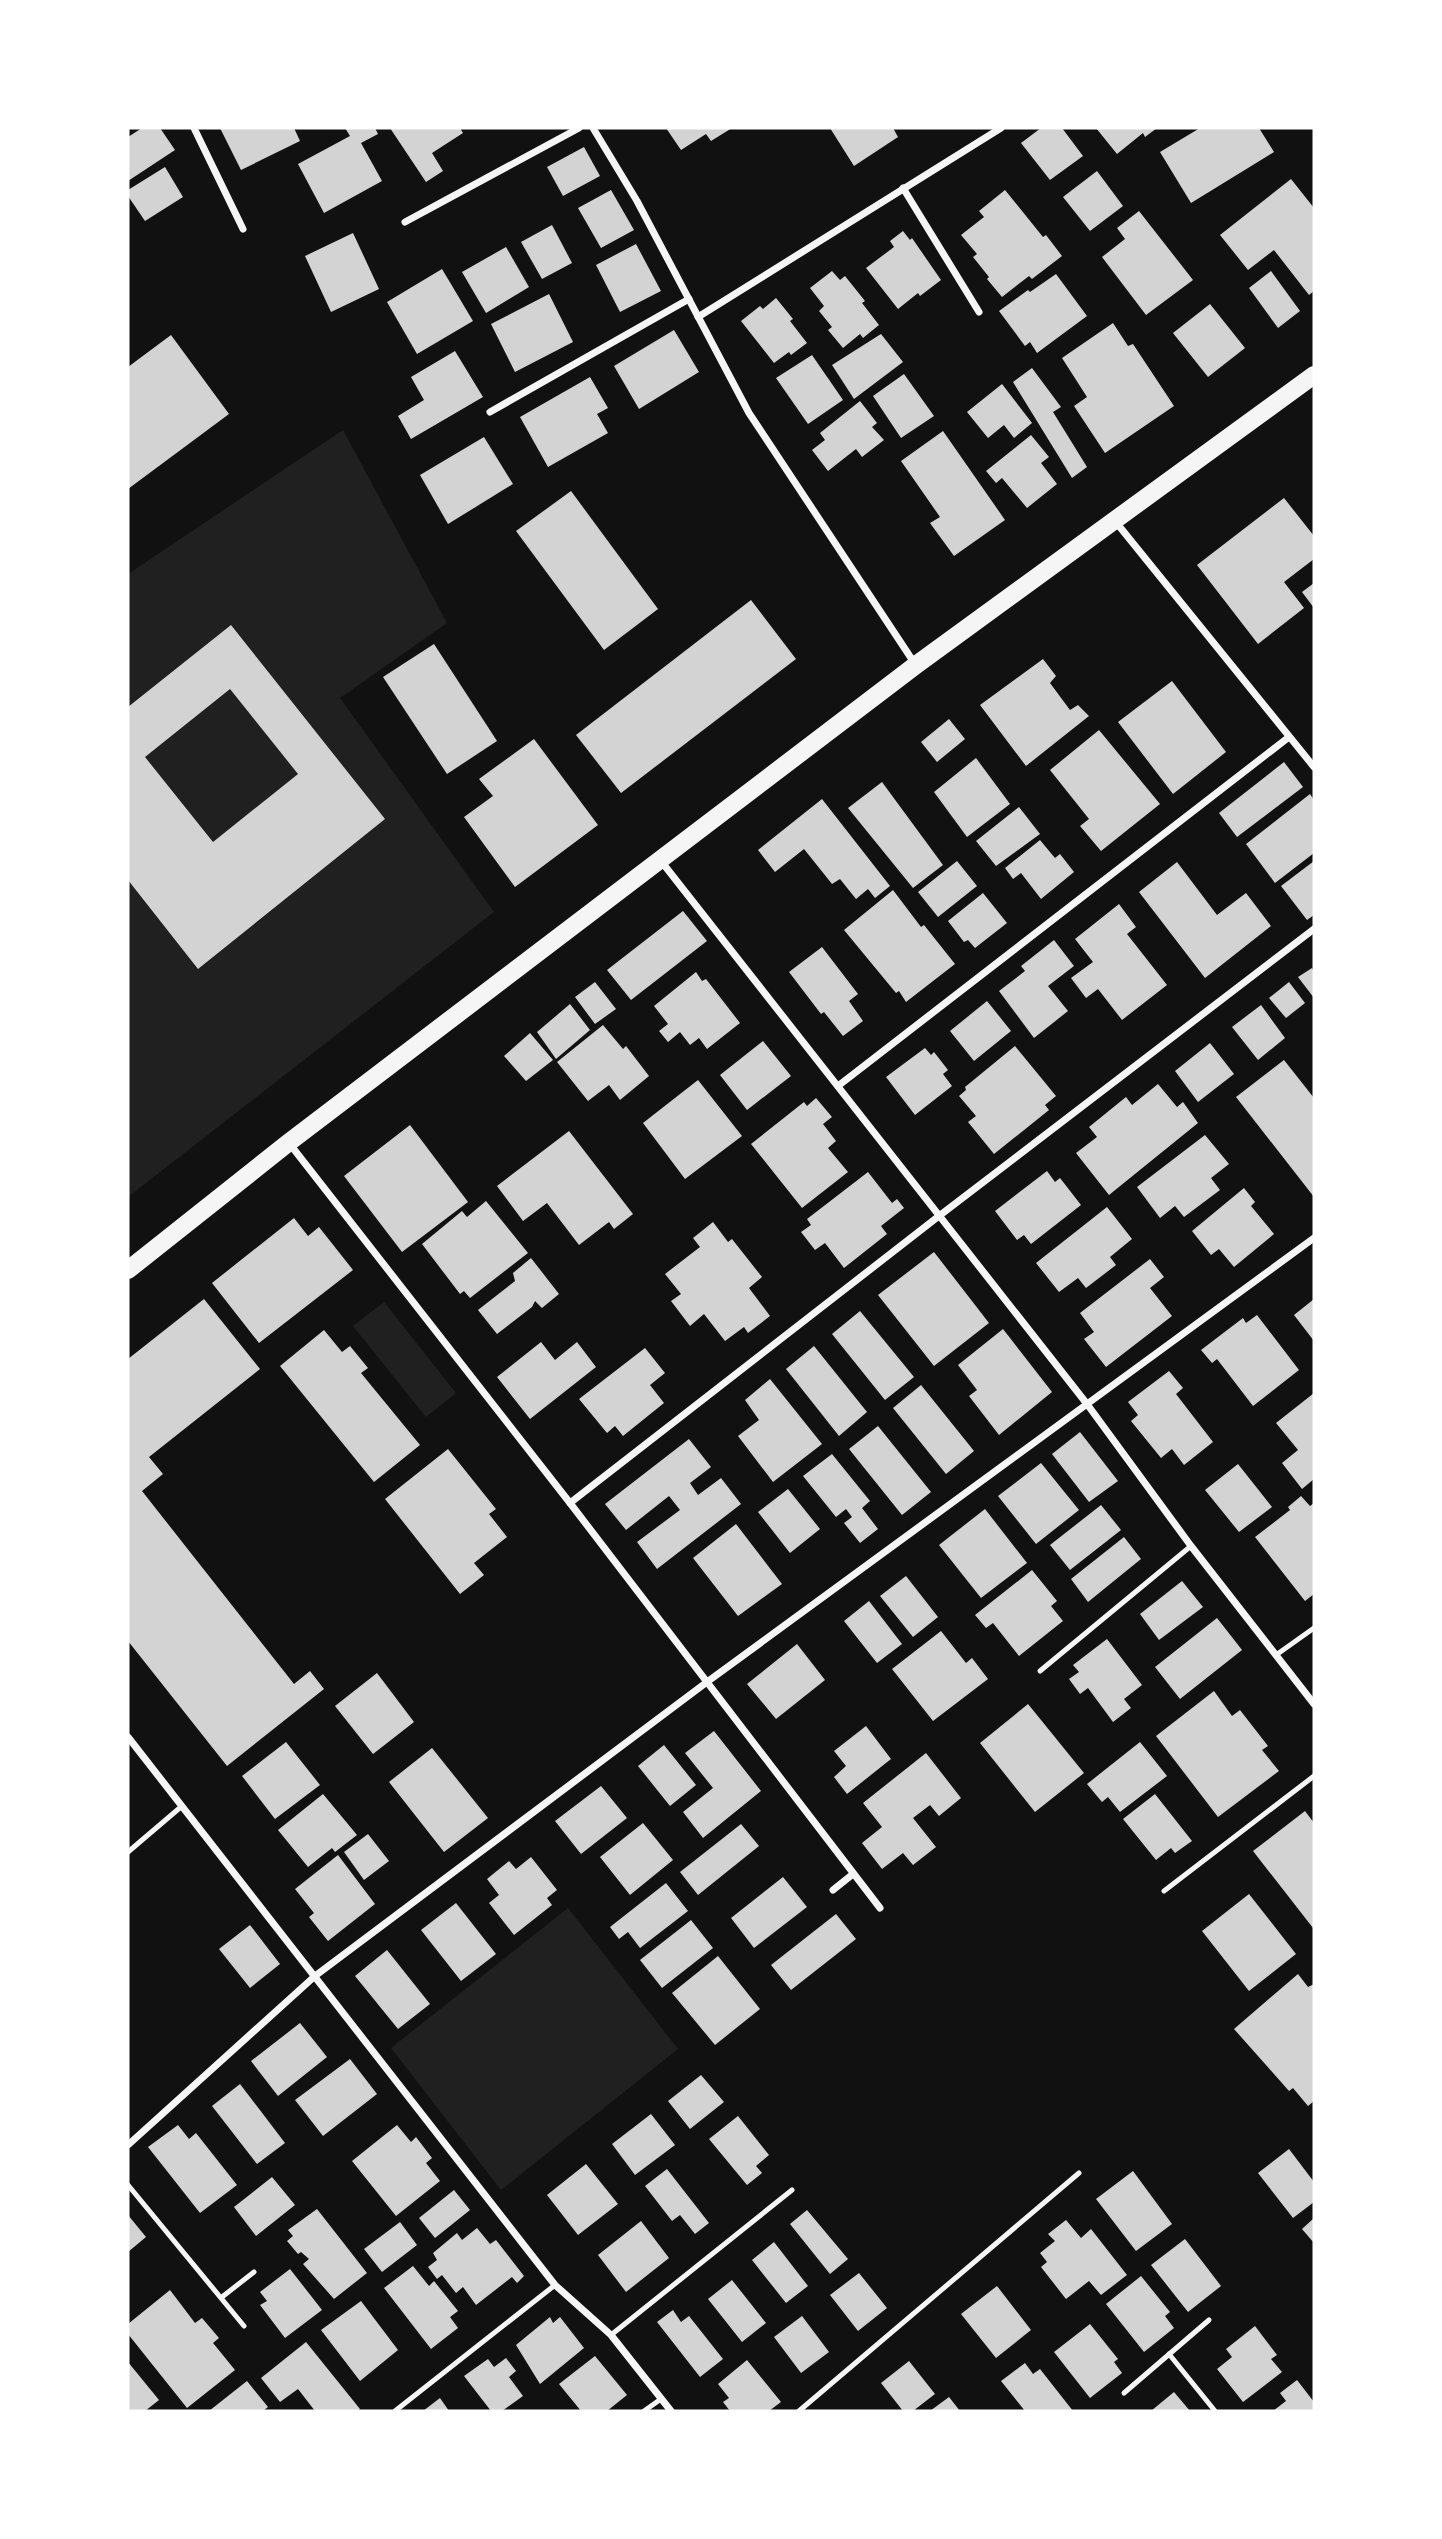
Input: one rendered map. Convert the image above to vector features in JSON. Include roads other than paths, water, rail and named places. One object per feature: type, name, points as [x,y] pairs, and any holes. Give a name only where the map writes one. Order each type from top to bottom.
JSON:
[{"type":"main road","points":[[128,1270],[288,1143],[916,665],[1314,375]]},
{"type":"street","points":[[194,128],[243,229]]},
{"type":"street","points":[[405,222],[579,128]]},
{"type":"street","points":[[593,128],[637,201],[749,413],[916,665]]},
{"type":"street","points":[[698,317],[1001,128]]},
{"type":"street","points":[[903,188],[979,312]]},
{"type":"street","points":[[490,412],[689,299]]},
{"type":"street","points":[[1115,520],[1314,768]]},
{"type":"street","points":[[838,1086],[1289,737]]},
{"type":"street","points":[[660,861],[1087,1404],[1191,1546],[1314,1704]]},
{"type":"street","points":[[570,1503],[1314,929]]},
{"type":"street","points":[[288,1143],[570,1503],[880,1908]]},
{"type":"street","points":[[128,2145],[315,1976],[707,1682],[1314,1238]]},
{"type":"street","points":[[128,1737],[555,2285],[611,2335],[671,2411]]},
{"type":"street","points":[[834,1890],[853,1874]]},
{"type":"lane","points":[[1040,1671],[1191,1546]]},
{"type":"lane","points":[[1276,1655],[1314,1628]]},
{"type":"lane","points":[[1164,1891],[1314,1776]]},
{"type":"lane","points":[[128,1852],[181,1806]]},
{"type":"lane","points":[[799,2411],[1079,2173]]},
{"type":"lane","points":[[128,2185],[244,2326]]},
{"type":"lane","points":[[611,2335],[792,2190]]},
{"type":"lane","points":[[222,2297],[254,2272]]},
{"type":"lane","points":[[395,2411],[555,2285]]},
{"type":"lane","points":[[1124,2393],[1209,2320]]},
{"type":"lane","points":[[1169,2354],[1214,2411]]},
{"type":"lane","points":[[645,2411],[661,2399]]}]
